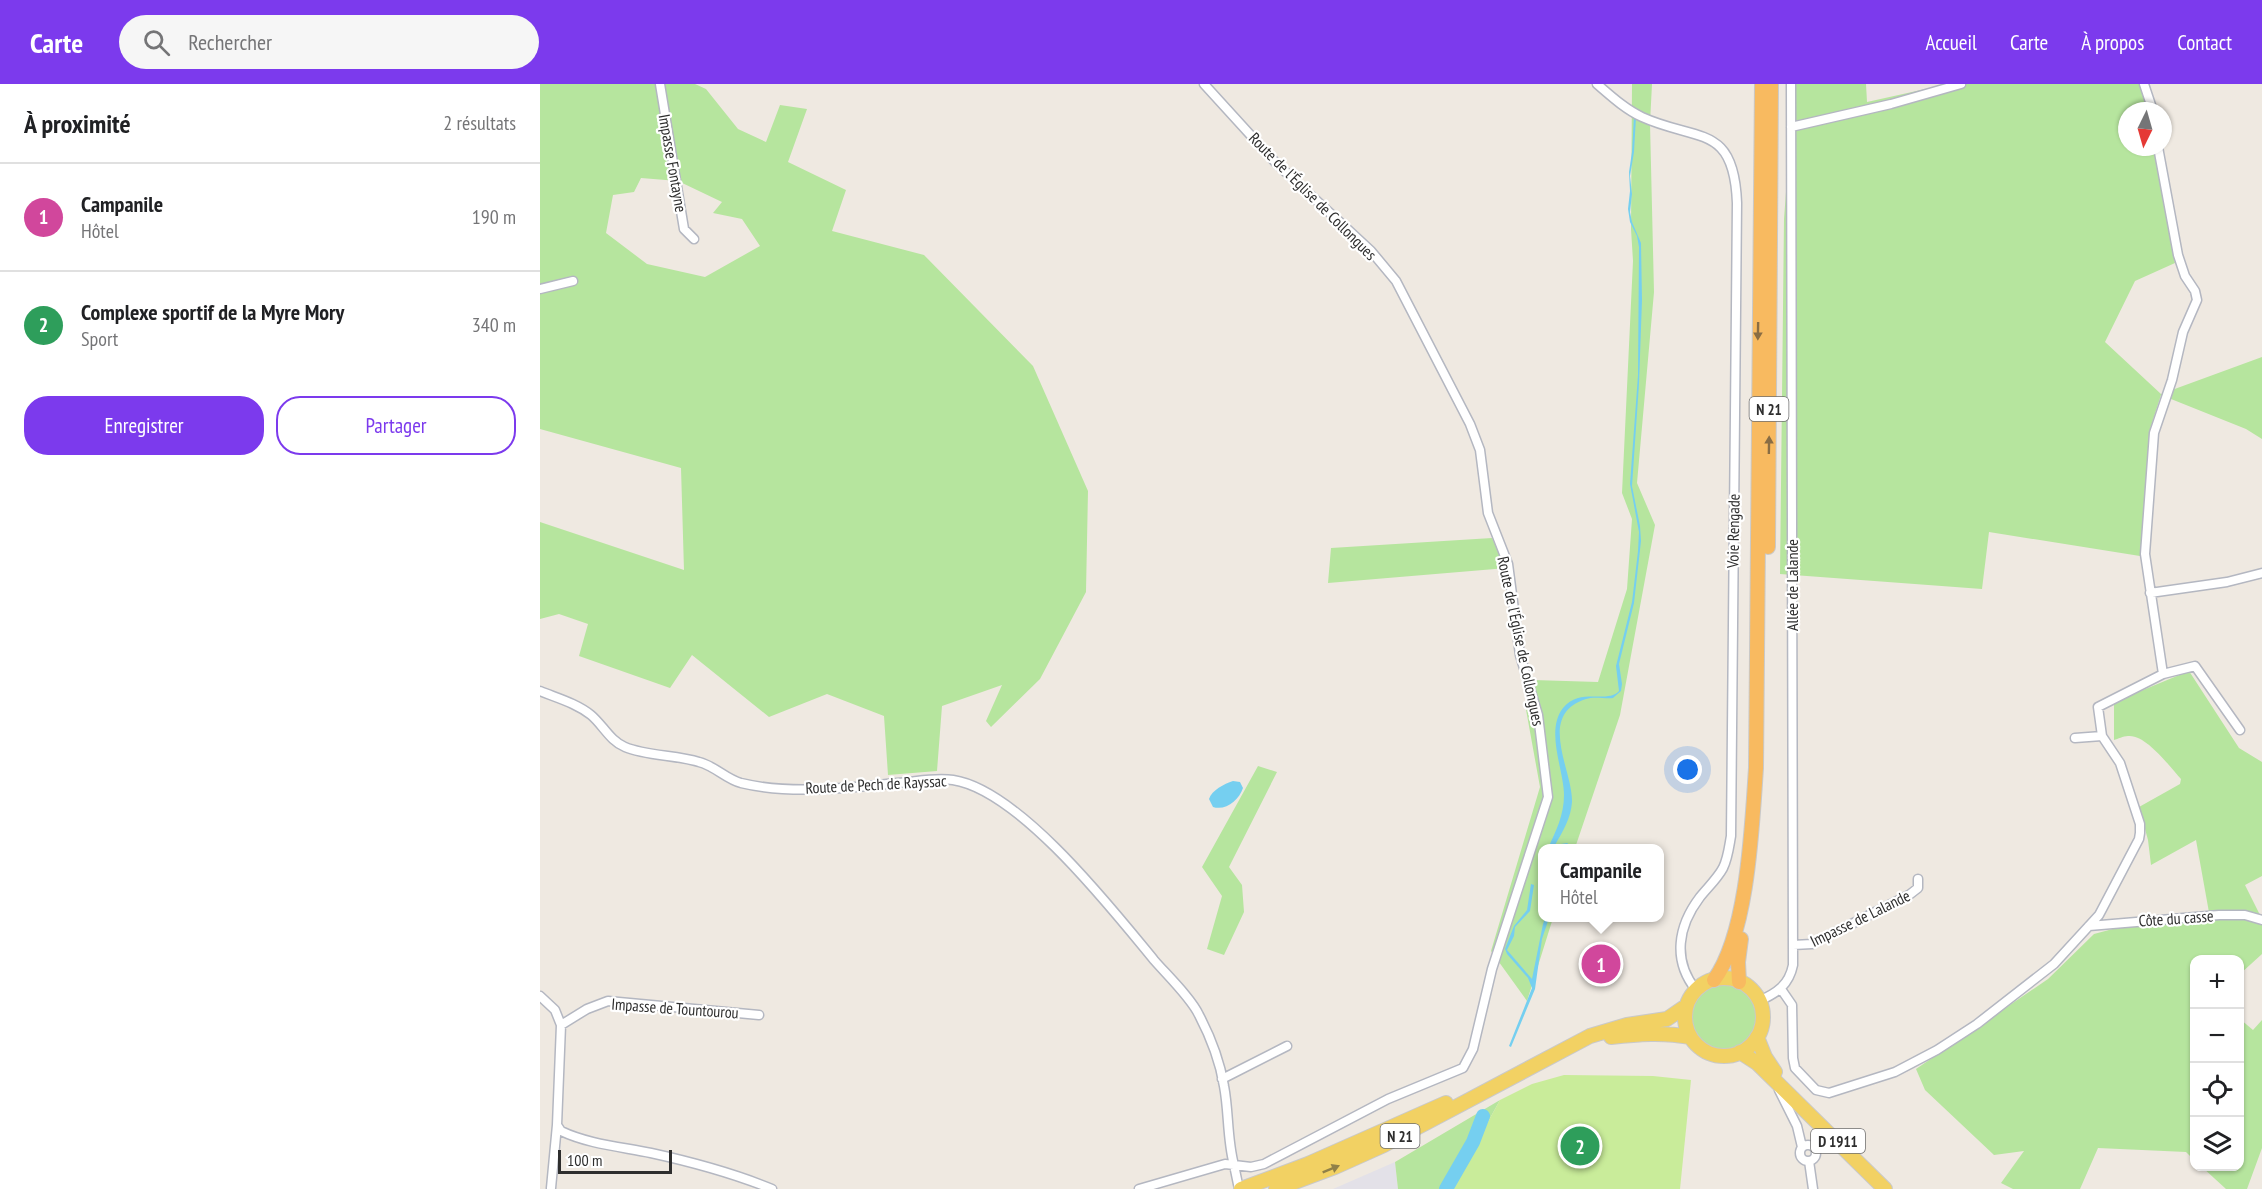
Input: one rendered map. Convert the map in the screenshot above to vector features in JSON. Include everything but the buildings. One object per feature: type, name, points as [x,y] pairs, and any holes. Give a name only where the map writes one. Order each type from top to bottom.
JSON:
[{"type":"highway","name":"N 21","points":[[1714,980],[1727,960],[1738,923],[1752,829],[1756,768],[1762,84]]},
{"type":"highway","name":"N 21","points":[[1739,982],[1739,950],[1757,851],[1766,768],[1771,84]]},
{"type":"main road","points":[[1727,979],[1739,982],[1747,987],[1759,1001],[1762,1018],[1757,1037],[1740,1052],[1720,1056],[1708,1053],[1690,1037],[1686,1027],[1686,1006],[1696,990],[1714,980],[1727,979]]},
{"type":"main road","name":"N 21","points":[[1276,1189],[1335,1167],[1384,1145],[1590,1036],[1667,1019],[1686,1006]]},
{"type":"main road","name":"N 21","points":[[1563,1050],[1611,1037],[1640,1033],[1690,1037]]},
{"type":"main road","name":"D 1911","points":[[1757,1037],[1765,1057],[1789,1094]]},
{"type":"main road","name":"D 1911","points":[[1740,1052],[1757,1063],[1885,1189]]},
{"type":"main road","name":"N 21","points":[[1240,1189],[1308,1164],[1520,1072]]},
{"type":"street","name":"Impasse Fontayne","points":[[660,84],[684,229],[694,239]]},
{"type":"street","name":"Route de l’Église de Collongues","points":[[1204,84],[1276,162],[1371,251],[1396,281],[1470,424],[1480,450],[1488,513],[1508,564],[1520,655],[1538,715],[1548,797],[1492,969],[1473,1049],[1463,1068],[1388,1099],[1264,1164],[1251,1167],[1234,1166]]},
{"type":"street","name":"Voie Rengade","points":[[1597,84],[1643,117],[1704,136],[1713,141],[1729,158],[1736,177],[1731,836],[1725,865],[1700,897],[1683,925],[1680,959],[1682,967],[1696,990]]},
{"type":"street","name":"Allée de Lalande","points":[[1781,989],[1791,974],[1793,945],[1791,84]]},
{"type":"street","points":[[1791,127],[1891,104],[1961,84]]},
{"type":"street","points":[[2144,84],[2150,102]]},
{"type":"street","points":[[2160,156],[2178,255],[2197,300],[2183,332],[2172,380],[2154,433],[2145,554],[2163,674]]},
{"type":"street","points":[[540,289],[573,281]]},
{"type":"street","points":[[2150,593],[2228,582],[2262,573]]},
{"type":"street","points":[[1759,1001],[1781,989],[1792,1005],[1795,1068],[1816,1090],[1829,1093],[1895,1072],[1937,1050],[1977,1024],[2054,964],[2099,915],[2139,839],[2140,824],[2120,763],[2102,736],[2098,707],[2163,674],[2195,666],[2240,730]]},
{"type":"street","name":"Route de Pech de Rayssac","points":[[540,691],[579,706],[593,716],[609,736],[625,747],[700,762],[740,782],[768,787],[817,789],[945,779],[967,783],[988,793],[1029,823],[1054,847],[1109,906],[1198,1013],[1216,1055],[1222,1079],[1230,1151],[1240,1189]]},
{"type":"street","points":[[2075,738],[2102,736]]},
{"type":"street","name":"Impasse de Lalande","points":[[1793,945],[1812,944],[1909,895],[1918,888],[1918,879]]},
{"type":"street","name":"Côte du casse","points":[[2090,926],[2219,915],[2245,915],[2262,920]]},
{"type":"street","points":[[540,996],[555,1010],[561,1025],[552,1188]]},
{"type":"street","name":"Impasse de Tountourou","points":[[561,1025],[587,1009],[608,1001],[759,1015]]},
{"type":"street","points":[[1222,1079],[1287,1046]]},
{"type":"street","points":[[1773,1079],[1797,1126],[1802,1147],[1800,1155],[1809,1161],[1815,1158],[1817,1151],[1812,1145],[1802,1147]]},
{"type":"street","points":[[557,1125],[561,1131],[570,1136],[700,1165],[772,1189]]},
{"type":"street","points":[[1809,1161],[1813,1189]]},
{"type":"street","points":[[1139,1189],[1216,1166],[1234,1166]]},
{"type":"shaded area","points":[[1395,1162],[1398,1189],[1333,1189]]},
{"type":"green space","points":[[540,84],[695,84],[706,89],[738,129],[766,142],[780,105],[807,109],[788,162],[846,190],[832,231],[924,255],[1033,366],[1088,491],[1086,592],[1040,679],[991,727],[986,721],[1002,685],[942,706],[937,771],[888,775],[884,716],[827,694],[769,717],[692,655],[670,688],[579,656],[588,624],[559,614],[540,619],[540,522],[684,570],[681,468],[540,429]],"holes":[[[641,178],[678,181],[722,202],[713,213],[742,219],[760,246],[705,277],[647,264],[606,233],[613,195],[634,192]]]},
{"type":"green space","points":[[1632,84],[1652,84],[1650,123],[1654,292],[1637,483],[1655,525],[1620,715],[1576,844],[1538,844],[1538,922],[1552,922],[1527,1001],[1491,951],[1540,787],[1525,704],[1533,680],[1598,682],[1627,589],[1632,519],[1622,493],[1633,261],[1631,229]]},
{"type":"green space","points":[[1794,84],[1866,84],[1867,102],[1948,84],[2144,84],[2147,102],[2118,102],[2118,156],[2157,156],[2175,263],[2135,281],[2105,342],[2161,394],[2262,357],[2262,439],[2246,429],[2161,395],[2150,429],[2140,556],[1989,532],[1982,589],[1780,574],[1784,219]]},
{"type":"green space","points":[[1492,538],[1507,568],[1328,583],[1331,548]]},
{"type":"green space","points":[[2189,671],[2239,748],[2262,762],[2262,876],[2245,885],[2262,919],[2262,954],[2244,970],[2244,955],[2190,955],[2190,1156],[2186,1152],[2098,1148],[2080,1189],[2013,1189],[2001,1183],[2024,1151],[1994,1155],[1925,1090],[1916,1069],[2048,979],[2094,934],[2124,926],[2210,918],[2196,840],[2151,865],[2148,840],[2139,807],[2180,784],[2181,779],[2150,745],[2142,740],[2128,736],[2114,740],[2114,702]]},
{"type":"green space","points":[[1258,766],[1277,772],[1229,867],[1242,885],[1244,912],[1224,955],[1207,949],[1222,896],[1202,867]]},
{"type":"green space","points":[[1724,984],[1737,987],[1747,994],[1754,1004],[1757,1017],[1754,1030],[1747,1040],[1737,1047],[1724,1050],[1711,1047],[1701,1040],[1694,1030],[1691,1017],[1694,1004],[1701,994],[1711,987]]},
{"type":"green space","points":[[2262,1020],[2262,1148],[2247,1189],[2226,1189],[2206,1171],[2244,1171],[2244,1022],[2253,1030]]},
{"type":"green space","points":[[1564,1075],[1653,1076],[1691,1080],[1680,1189],[1451,1189],[1500,1100],[1532,1084]]},
{"type":"green space","points":[[1500,1100],[1451,1189],[1398,1189],[1395,1162]]},
{"type":"water","points":[[1634,116],[1636,117],[1630,176],[1632,194],[1630,212],[1641,243],[1642,300],[1639,384],[1632,486],[1641,541],[1634,603],[1619,664],[1621,691],[1613,698],[1586,699],[1571,707],[1563,717],[1560,730],[1561,744],[1572,802],[1564,829],[1556,844],[1550,844],[1559,823],[1564,802],[1555,739],[1558,717],[1563,708],[1577,698],[1614,695],[1619,691],[1616,666],[1632,602],[1639,532],[1630,484],[1638,375],[1639,247],[1628,209],[1629,172]]},
{"type":"water","points":[[1233,781],[1240,782],[1243,788],[1238,797],[1227,806],[1213,807],[1209,799],[1213,793]]},
{"type":"water","points":[[1531,884],[1534,885],[1530,911],[1515,927],[1514,936],[1507,950],[1532,979],[1543,924],[1548,922],[1542,939],[1535,989],[1511,1047],[1509,1046],[1532,988],[1528,978],[1505,949],[1514,926],[1527,910]]},
{"type":"waterway","points":[[1446,1189],[1473,1142],[1483,1116]]},
{"type":"place","name":"Campanile","points":[[1601,964]]},
{"type":"place","name":"Complexe sportif de la Myre Mory","points":[[1580,1146]]}]
